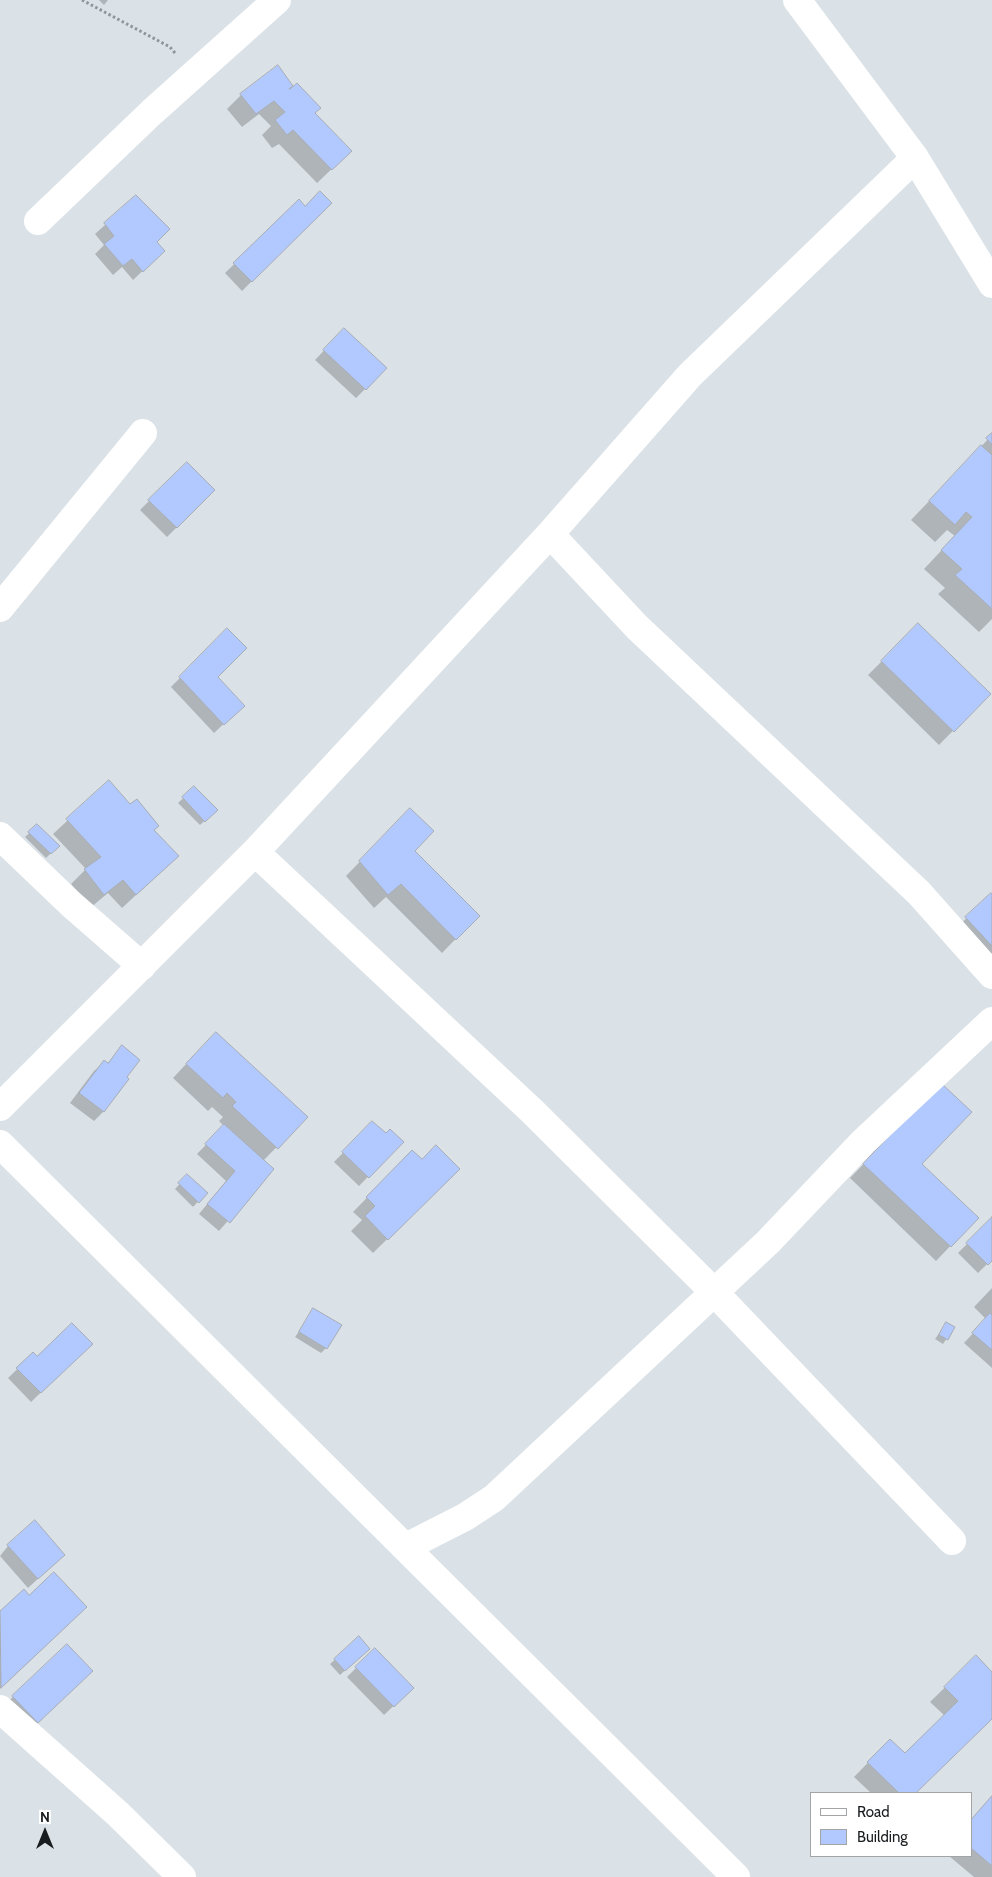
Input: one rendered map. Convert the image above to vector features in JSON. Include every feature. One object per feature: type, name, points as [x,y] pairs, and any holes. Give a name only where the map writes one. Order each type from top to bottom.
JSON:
[{"type":"street","points":[[38,220],[194,74],[277,0]]},
{"type":"street","points":[[797,0],[915,158],[992,284]]},
{"type":"street","points":[[0,1107],[255,852],[550,534],[690,375],[915,158]]},
{"type":"street","points":[[0,608],[143,433]]},
{"type":"street","points":[[550,534],[637,627],[919,893],[992,975]]},
{"type":"street","points":[[0,836],[72,905],[142,966]]},
{"type":"street","points":[[255,852],[526,1105],[713,1291],[952,1541]]},
{"type":"street","points":[[406,1547],[465,1517],[494,1498],[713,1291],[768,1242],[863,1142],[992,1021]]},
{"type":"street","points":[[0,1144],[736,1877]]},
{"type":"street","points":[[0,1709],[118,1814],[182,1877]]},
{"type":"path","points":[[82,0],[170,47],[194,74]]},
{"type":"building","points":[[278,65],[293,86],[289,89],[290,89],[297,83],[321,108],[315,113],[352,151],[332,170],[293,130],[287,135],[275,120],[285,112],[274,101],[256,114],[240,94]]},
{"type":"building","points":[[320,191],[332,203],[252,282],[233,263],[299,199],[305,206]]},
{"type":"building","points":[[136,195],[170,229],[157,242],[165,251],[143,272],[132,259],[123,266],[104,244],[114,236],[104,223]]},
{"type":"building","points":[[344,328],[387,368],[366,390],[323,350]]},
{"type":"building","points":[[992,433],[992,445],[986,438]]},
{"type":"building","points":[[981,445],[992,455],[992,609],[955,575],[962,569],[941,550],[972,517],[966,512],[955,525],[929,501]]},
{"type":"building","points":[[187,462],[215,490],[177,528],[148,500]]},
{"type":"building","points":[[918,623],[991,694],[954,732],[881,661]]},
{"type":"building","points":[[227,628],[247,648],[218,677],[245,706],[224,725],[179,677]]},
{"type":"building","points":[[109,780],[130,804],[137,799],[159,826],[154,830],[179,856],[136,895],[123,880],[104,895],[84,869],[101,857],[66,819]]},
{"type":"building","points":[[194,786],[218,810],[205,822],[182,797]]},
{"type":"building","points":[[410,808],[434,831],[415,851],[480,916],[456,940],[401,884],[388,895],[359,861]]},
{"type":"building","points":[[37,824],[60,846],[51,854],[28,832]]},
{"type":"building","points":[[992,894],[992,946],[965,917]]},
{"type":"building","points":[[216,1032],[308,1117],[278,1149],[232,1106],[236,1102],[227,1093],[223,1098],[186,1064]]},
{"type":"building","points":[[122,1045],[140,1060],[127,1077],[129,1079],[104,1112],[79,1093],[104,1060],[108,1063]]},
{"type":"building","points":[[941,1083],[972,1112],[922,1164],[979,1218],[951,1247],[863,1164]]},
{"type":"building","points":[[372,1121],[386,1133],[390,1129],[404,1142],[369,1178],[342,1152]]},
{"type":"building","points":[[224,1124],[274,1169],[230,1223],[207,1204],[235,1171],[205,1144]]},
{"type":"building","points":[[436,1145],[460,1169],[388,1240],[365,1216],[375,1206],[366,1197],[412,1150],[422,1159]]},
{"type":"building","points":[[187,1174],[208,1193],[199,1203],[178,1183]]},
{"type":"building","points":[[992,1217],[992,1261],[988,1265],[966,1243]]},
{"type":"building","points":[[313,1308],[342,1325],[327,1349],[299,1332]]},
{"type":"building","points":[[990,1313],[992,1315],[992,1350],[972,1333]]},
{"type":"building","points":[[946,1322],[955,1327],[948,1340],[939,1335]]},
{"type":"building","points":[[72,1323],[93,1344],[41,1393],[16,1368],[33,1352],[37,1356]]},
{"type":"building","points":[[35,1520],[65,1555],[38,1579],[7,1545]]},
{"type":"building","points":[[54,1572],[87,1607],[1,1688],[0,1611],[24,1589],[29,1595]]},
{"type":"building","points":[[359,1636],[370,1649],[345,1671],[334,1659]]},
{"type":"building","points":[[67,1644],[93,1671],[38,1723],[12,1696]]},
{"type":"building","points":[[375,1648],[414,1688],[394,1707],[355,1667]]},
{"type":"building","points":[[976,1655],[992,1672],[992,1719],[917,1792],[898,1792],[867,1762],[890,1739],[905,1753],[958,1701],[944,1687]]},
{"type":"building","points":[[992,1796],[992,1866],[972,1849],[972,1819]]}]
